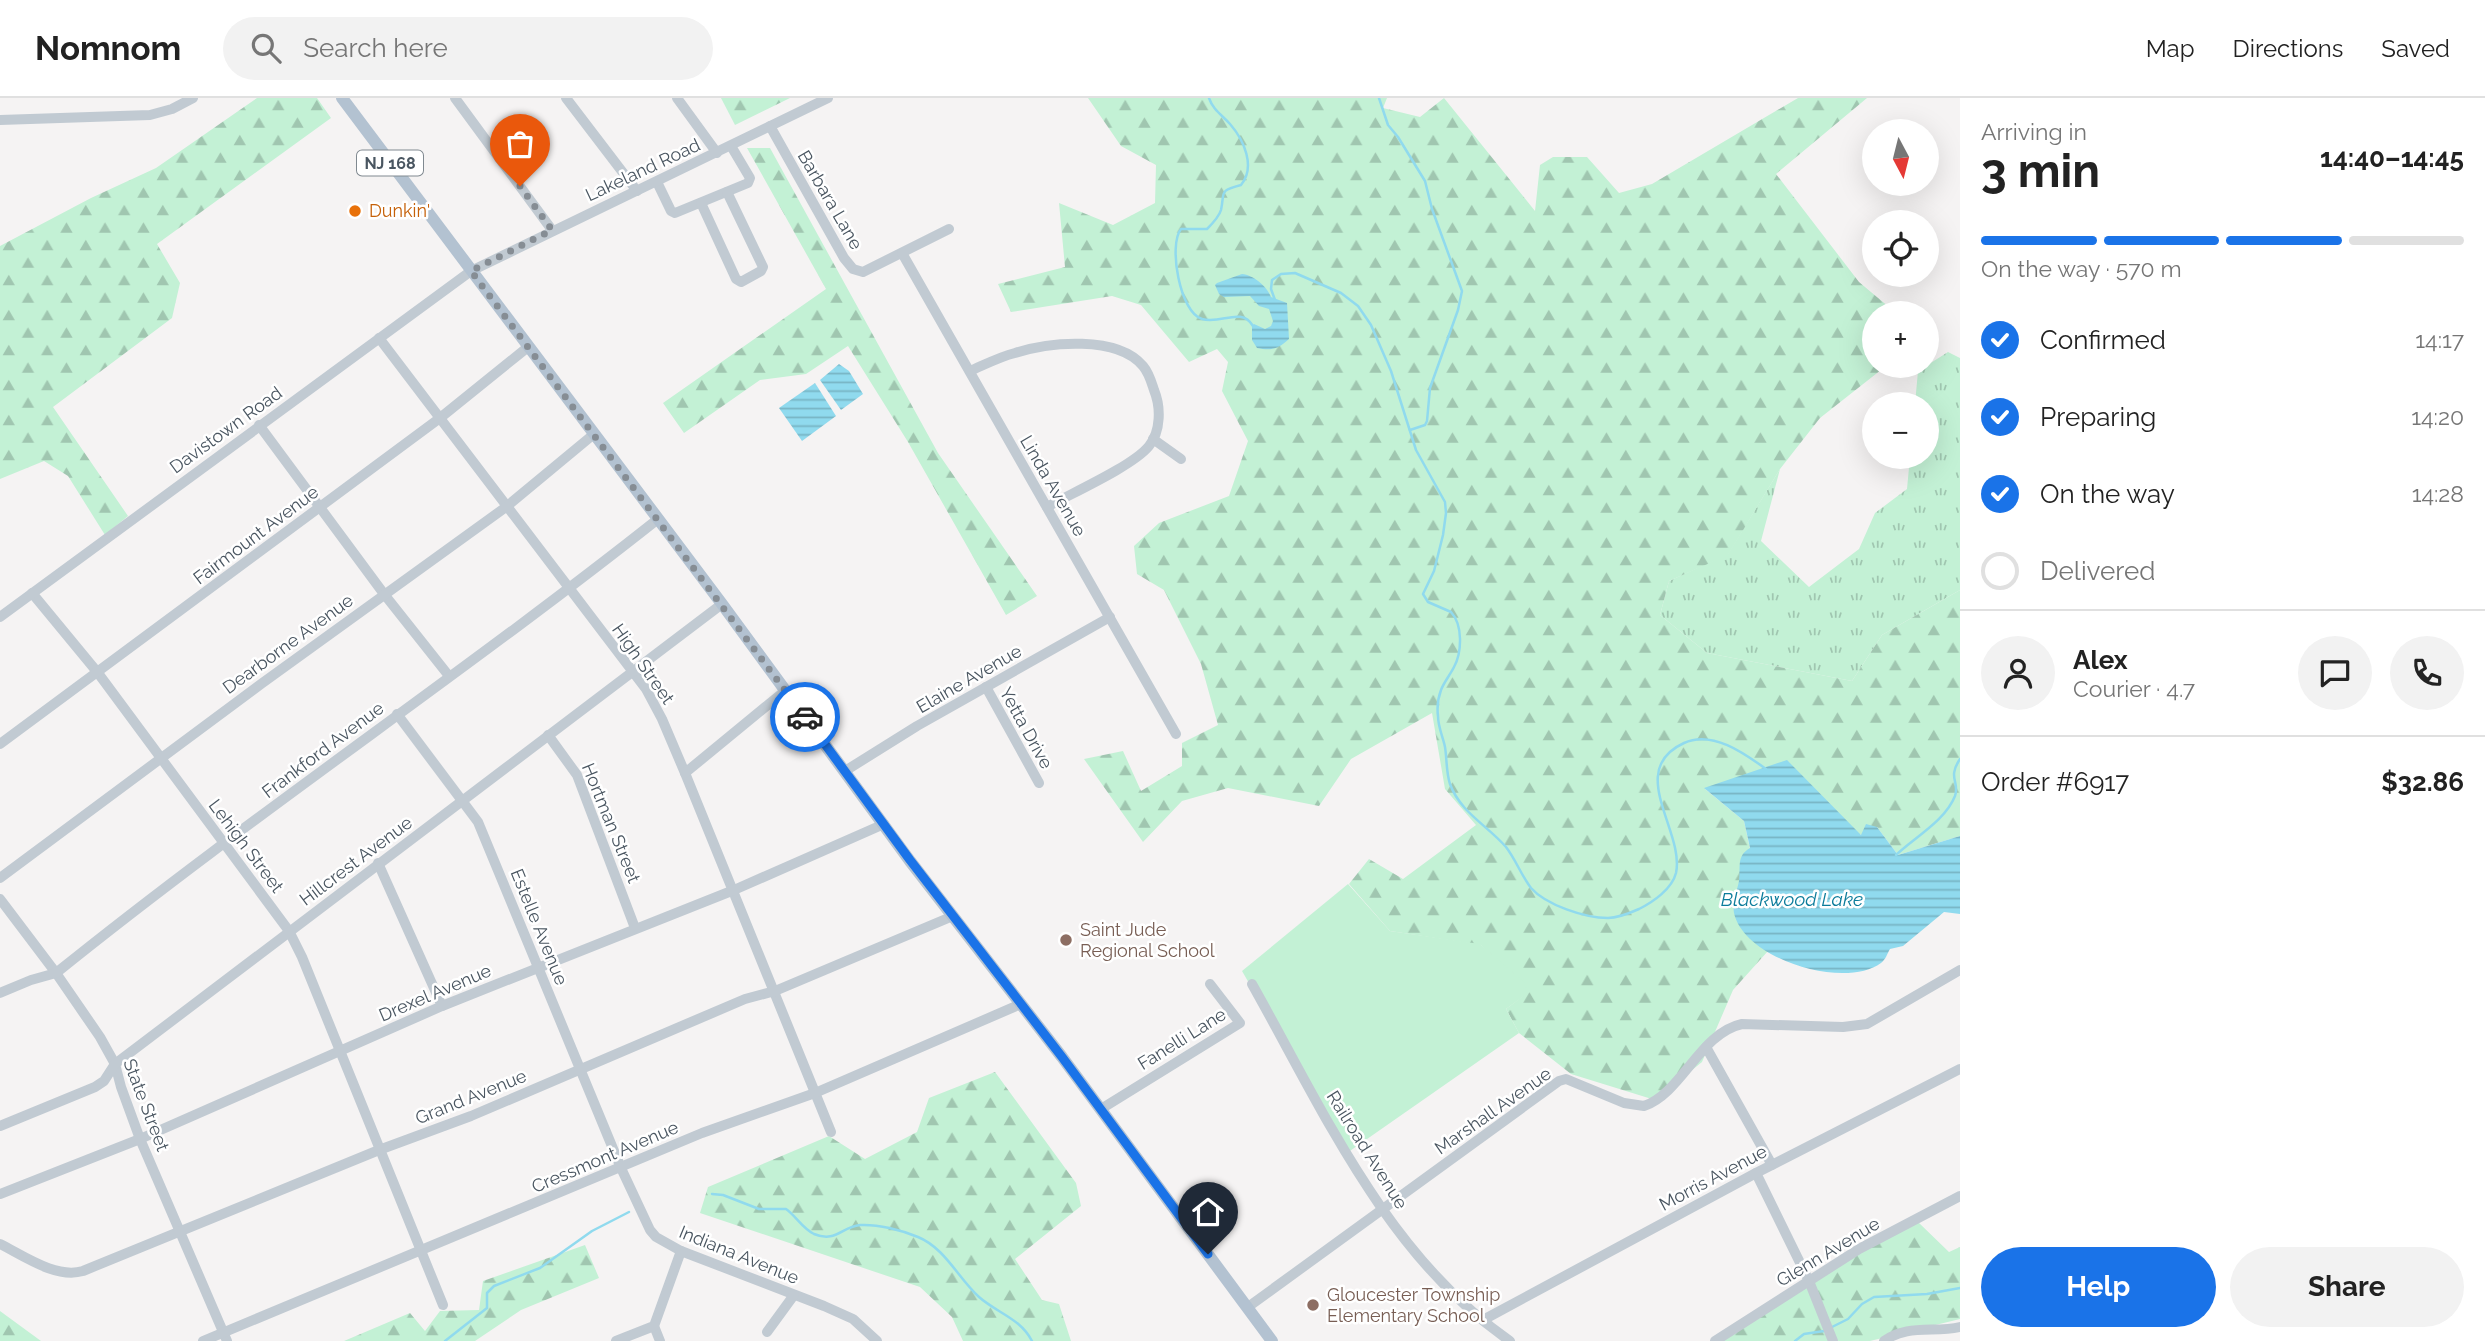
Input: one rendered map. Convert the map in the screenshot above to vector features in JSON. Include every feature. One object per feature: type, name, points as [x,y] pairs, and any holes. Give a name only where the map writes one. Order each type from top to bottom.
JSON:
[{"type":"main road","name":"NJ 168","points":[[347,100],[471,271],[723,604],[884,824],[1101,1109],[1272,1341]]},
{"type":"street","points":[[0,120],[150,115],[172,109],[193,98]]},
{"type":"street","points":[[455,98],[552,230]]},
{"type":"street","points":[[566,98],[636,191]]},
{"type":"street","points":[[677,98],[717,153]]},
{"type":"street","name":"Lakeland Road","points":[[471,271],[828,98]]},
{"type":"street","name":"Barbara Lane","points":[[770,126],[835,243],[853,269],[863,272],[949,229]]},
{"type":"street","points":[[657,182],[674,213],[748,183],[750,178],[731,146]]},
{"type":"street","points":[[701,203],[736,279],[741,282],[763,268],[727,192]]},
{"type":"street","name":"Linda Avenue","points":[[902,253],[1177,734]]},
{"type":"street","name":"Davistown Road","points":[[0,617],[471,271]]},
{"type":"street","name":"High Street","points":[[379,338],[646,688],[662,719],[734,890],[831,1132]]},
{"type":"street","points":[[970,371],[1012,353],[1056,345],[1099,345],[1129,353],[1149,374],[1157,396],[1159,418],[1153,439],[1138,457],[1047,507]]},
{"type":"street","name":"Fairmount Avenue","points":[[0,744],[440,418],[528,347]]},
{"type":"street","points":[[259,425],[384,594],[449,676]]},
{"type":"street","name":"Dearborne Avenue","points":[[0,878],[506,507],[594,434]]},
{"type":"street","points":[[1153,439],[1181,459]]},
{"type":"street","name":"Frankford Avenue","points":[[0,993],[56,973],[397,714],[569,590],[658,519]]},
{"type":"street","name":"Lehigh Street","points":[[32,593],[98,673],[289,931],[443,1304]]},
{"type":"street","name":"Hillcrest Avenue","points":[[0,1126],[104,1082],[115,1064],[723,604]]},
{"type":"street","name":"Elaine Avenue","points":[[845,771],[1110,617]]},
{"type":"street","name":"Yetta Drive","points":[[986,687],[1039,783]]},
{"type":"street","points":[[685,773],[786,690]]},
{"type":"street","name":"Estelle Avenue","points":[[397,714],[464,801],[490,847],[621,1168]]},
{"type":"street","name":"Hortman Street","points":[[548,735],[577,775],[635,928]]},
{"type":"street","name":"Drexel Avenue","points":[[0,1194],[140,1139],[442,1006],[734,890],[884,824]]},
{"type":"street","points":[[378,863],[442,1006]]},
{"type":"street","name":"State Street","points":[[0,899],[56,973],[100,1037],[115,1064],[140,1139],[225,1337]]},
{"type":"street","name":"Grand Avenue","points":[[0,1244],[50,1268],[74,1274],[379,1150],[471,1116],[745,999],[775,991],[953,916]]},
{"type":"street","name":"Marshall Avenue","points":[[1248,1307],[1553,1084],[1566,1079],[1624,1102],[1644,1106],[1664,1093],[1706,1047],[1729,1027],[1742,1024],[1843,1027],[1867,1024],[1960,970]]},
{"type":"street","name":"Fanelli Lane","points":[[1101,1109],[1240,1023],[1210,984]]},
{"type":"street","name":"Railroad Avenue","points":[[1252,984],[1342,1145],[1382,1210],[1443,1284],[1510,1341]]},
{"type":"street","name":"Cressmont Avenue","points":[[203,1341],[225,1337],[420,1250],[702,1133],[816,1093],[1021,1004]]},
{"type":"street","points":[[1706,1047],[1772,1165]]},
{"type":"street","name":"Morris Avenue","points":[[1483,1320],[1756,1173],[1960,1069]]},
{"type":"street","name":"Indiana Avenue","points":[[621,1168],[650,1230],[656,1237],[681,1251],[853,1319],[877,1341]]},
{"type":"street","points":[[1756,1173],[1809,1281],[1833,1341]]},
{"type":"street","name":"Glenn Avenue","points":[[1716,1341],[1859,1249],[1960,1196]]},
{"type":"street","points":[[660,1341],[654,1326],[681,1251]]},
{"type":"street","points":[[767,1332],[794,1294]]},
{"type":"street","points":[[616,1341],[654,1326]]},
{"type":"street","points":[[1884,1341],[1908,1331],[1960,1327]]},
{"type":"green space","points":[[257,98],[317,98],[331,118],[157,244],[180,283],[172,318],[53,407],[128,516],[105,535],[68,476],[44,461],[0,479],[0,246],[91,198],[156,168]]},
{"type":"green space","points":[[721,98],[790,98],[735,125]]},
{"type":"green space","points":[[1088,98],[1387,98],[1383,108],[1420,117],[1444,98],[1535,211],[1540,165],[1553,157],[1587,157],[1619,193],[1652,184],[1798,98],[1867,98],[1776,174],[1862,287],[1882,301],[1862,301],[1862,378],[1871,378],[1820,418],[1780,469],[1728,555],[1669,581],[1660,615],[1707,653],[1852,681],[1882,635],[1960,590],[1960,836],[1898,855],[1877,827],[1862,835],[1705,789],[1744,821],[1750,849],[1734,912],[1768,951],[1733,990],[1702,1062],[1655,1100],[1571,1074],[1519,1033],[1506,1009],[1527,993],[1481,945],[1390,931],[1349,884],[1369,859],[1403,879],[1476,825],[1445,789],[1432,713],[1351,759],[1319,806],[1228,788],[1182,801],[1143,842],[1084,759],[1123,751],[1141,791],[1182,766],[1182,743],[1218,725],[1201,664],[1164,590],[1137,574],[1134,546],[1159,523],[1229,496],[1248,441],[1222,391],[1228,362],[1217,349],[1189,362],[1141,305],[1112,296],[1011,312],[998,284],[1065,267],[1059,203],[1113,225],[1155,203],[1156,165],[1121,146]]},
{"type":"green space","points":[[747,148],[770,148],[938,453],[1037,596],[1006,615],[908,442],[848,346],[806,374],[760,380],[684,433],[663,403],[826,289]]},
{"type":"green space","points":[[1948,352],[1960,358],[1960,590],[1882,635],[1852,681],[1707,653],[1660,615],[1669,581],[1728,554],[1780,469],[1761,541],[1809,587],[1859,549],[1875,513],[1907,489],[1909,469],[1939,469],[1939,392],[1916,392],[1917,378],[1939,378],[1939,358]]},
{"type":"green space","points":[[1348,884],[1390,931],[1480,944],[1524,982],[1528,993],[1506,1009],[1519,1033],[1347,1153],[1242,971]]},
{"type":"green space","points":[[995,1072],[1076,1183],[1081,1206],[1015,1259],[1042,1300],[1059,1304],[1071,1341],[963,1341],[952,1317],[920,1287],[700,1213],[708,1187],[829,1136],[865,1159],[917,1132],[929,1098]]},
{"type":"green space","points":[[1918,1222],[1949,1252],[1960,1247],[1960,1319],[1870,1341],[1715,1341],[1798,1284]]},
{"type":"green space","points":[[585,1245],[599,1278],[521,1310],[475,1341],[344,1341],[410,1313],[425,1331],[440,1311],[479,1310],[483,1281]]},
{"type":"green space","points":[[0,1311],[41,1341],[0,1341]]},
{"type":"water","points":[[1242,274],[1259,282],[1271,297],[1287,303],[1289,339],[1278,347],[1257,348],[1252,340],[1254,324],[1265,329],[1271,326],[1273,321],[1269,309],[1259,306],[1250,296],[1224,297],[1219,294],[1215,285],[1217,283]]},
{"type":"water","points":[[839,364],[849,371],[863,394],[841,410],[820,380]]},
{"type":"water","points":[[815,383],[836,416],[802,441],[779,408]]},
{"type":"water","name":"Blackwood Lake","points":[[1787,760],[1861,835],[1866,824],[1877,827],[1898,855],[1960,836],[1960,914],[1944,912],[1903,946],[1890,949],[1881,963],[1864,970],[1844,973],[1797,965],[1756,944],[1742,929],[1734,913],[1740,862],[1750,848],[1744,821],[1704,788]]},
{"type":"waterway","points":[[1209,98],[1240,138],[1248,170],[1241,185],[1224,193],[1220,213],[1207,229],[1181,229],[1176,249],[1178,278],[1194,314],[1209,320],[1243,317],[1253,326]]},
{"type":"waterway","points":[[1379,98],[1388,125],[1425,181],[1432,209],[1462,291],[1458,310],[1430,388],[1427,421],[1425,425],[1410,430]]},
{"type":"waterway","points":[[1275,300],[1271,289],[1272,280],[1281,274],[1295,273],[1341,293],[1358,306],[1371,325],[1391,371],[1416,450],[1445,502],[1443,535],[1434,571],[1423,594],[1428,602],[1451,612],[1459,631],[1457,661],[1441,690],[1438,706],[1450,784],[1467,811],[1506,847],[1531,888],[1556,905],[1588,916],[1612,918],[1639,909],[1666,890],[1676,873],[1677,856],[1658,785],[1659,769],[1667,755],[1684,743],[1706,739],[1727,745],[1766,769]]},
{"type":"waterway","points":[[1896,855],[1937,821],[1950,805],[1956,791],[1954,771],[1960,759]]},
{"type":"waterway","points":[[712,1194],[723,1195],[759,1209],[786,1209],[810,1231],[822,1236],[833,1236],[853,1226],[867,1225],[889,1228],[918,1237],[936,1248],[979,1297],[1015,1321],[1032,1341]]},
{"type":"waterway","points":[[445,1341],[487,1308],[487,1293],[494,1286],[540,1268],[592,1231],[629,1212]]},
{"type":"waterway","points":[[1830,1328],[1848,1319],[1862,1304],[1874,1297],[1927,1294],[1960,1288]]},
{"type":"waterway","points":[[1795,1341],[1804,1334],[1824,1331]]},
{"type":"way so far","points":[[520,186],[552,230],[471,271],[805,717]]},
{"type":"place","name":"Dunkin'","points":[[355,211]]},
{"type":"place","name":"Saint Jude Regional School","points":[[1066,940]]},
{"type":"place","name":"Gloucester Township Elementary School","points":[[1313,1305]]},
{"type":"route","points":[[805,717],[1208,1254]]}]
